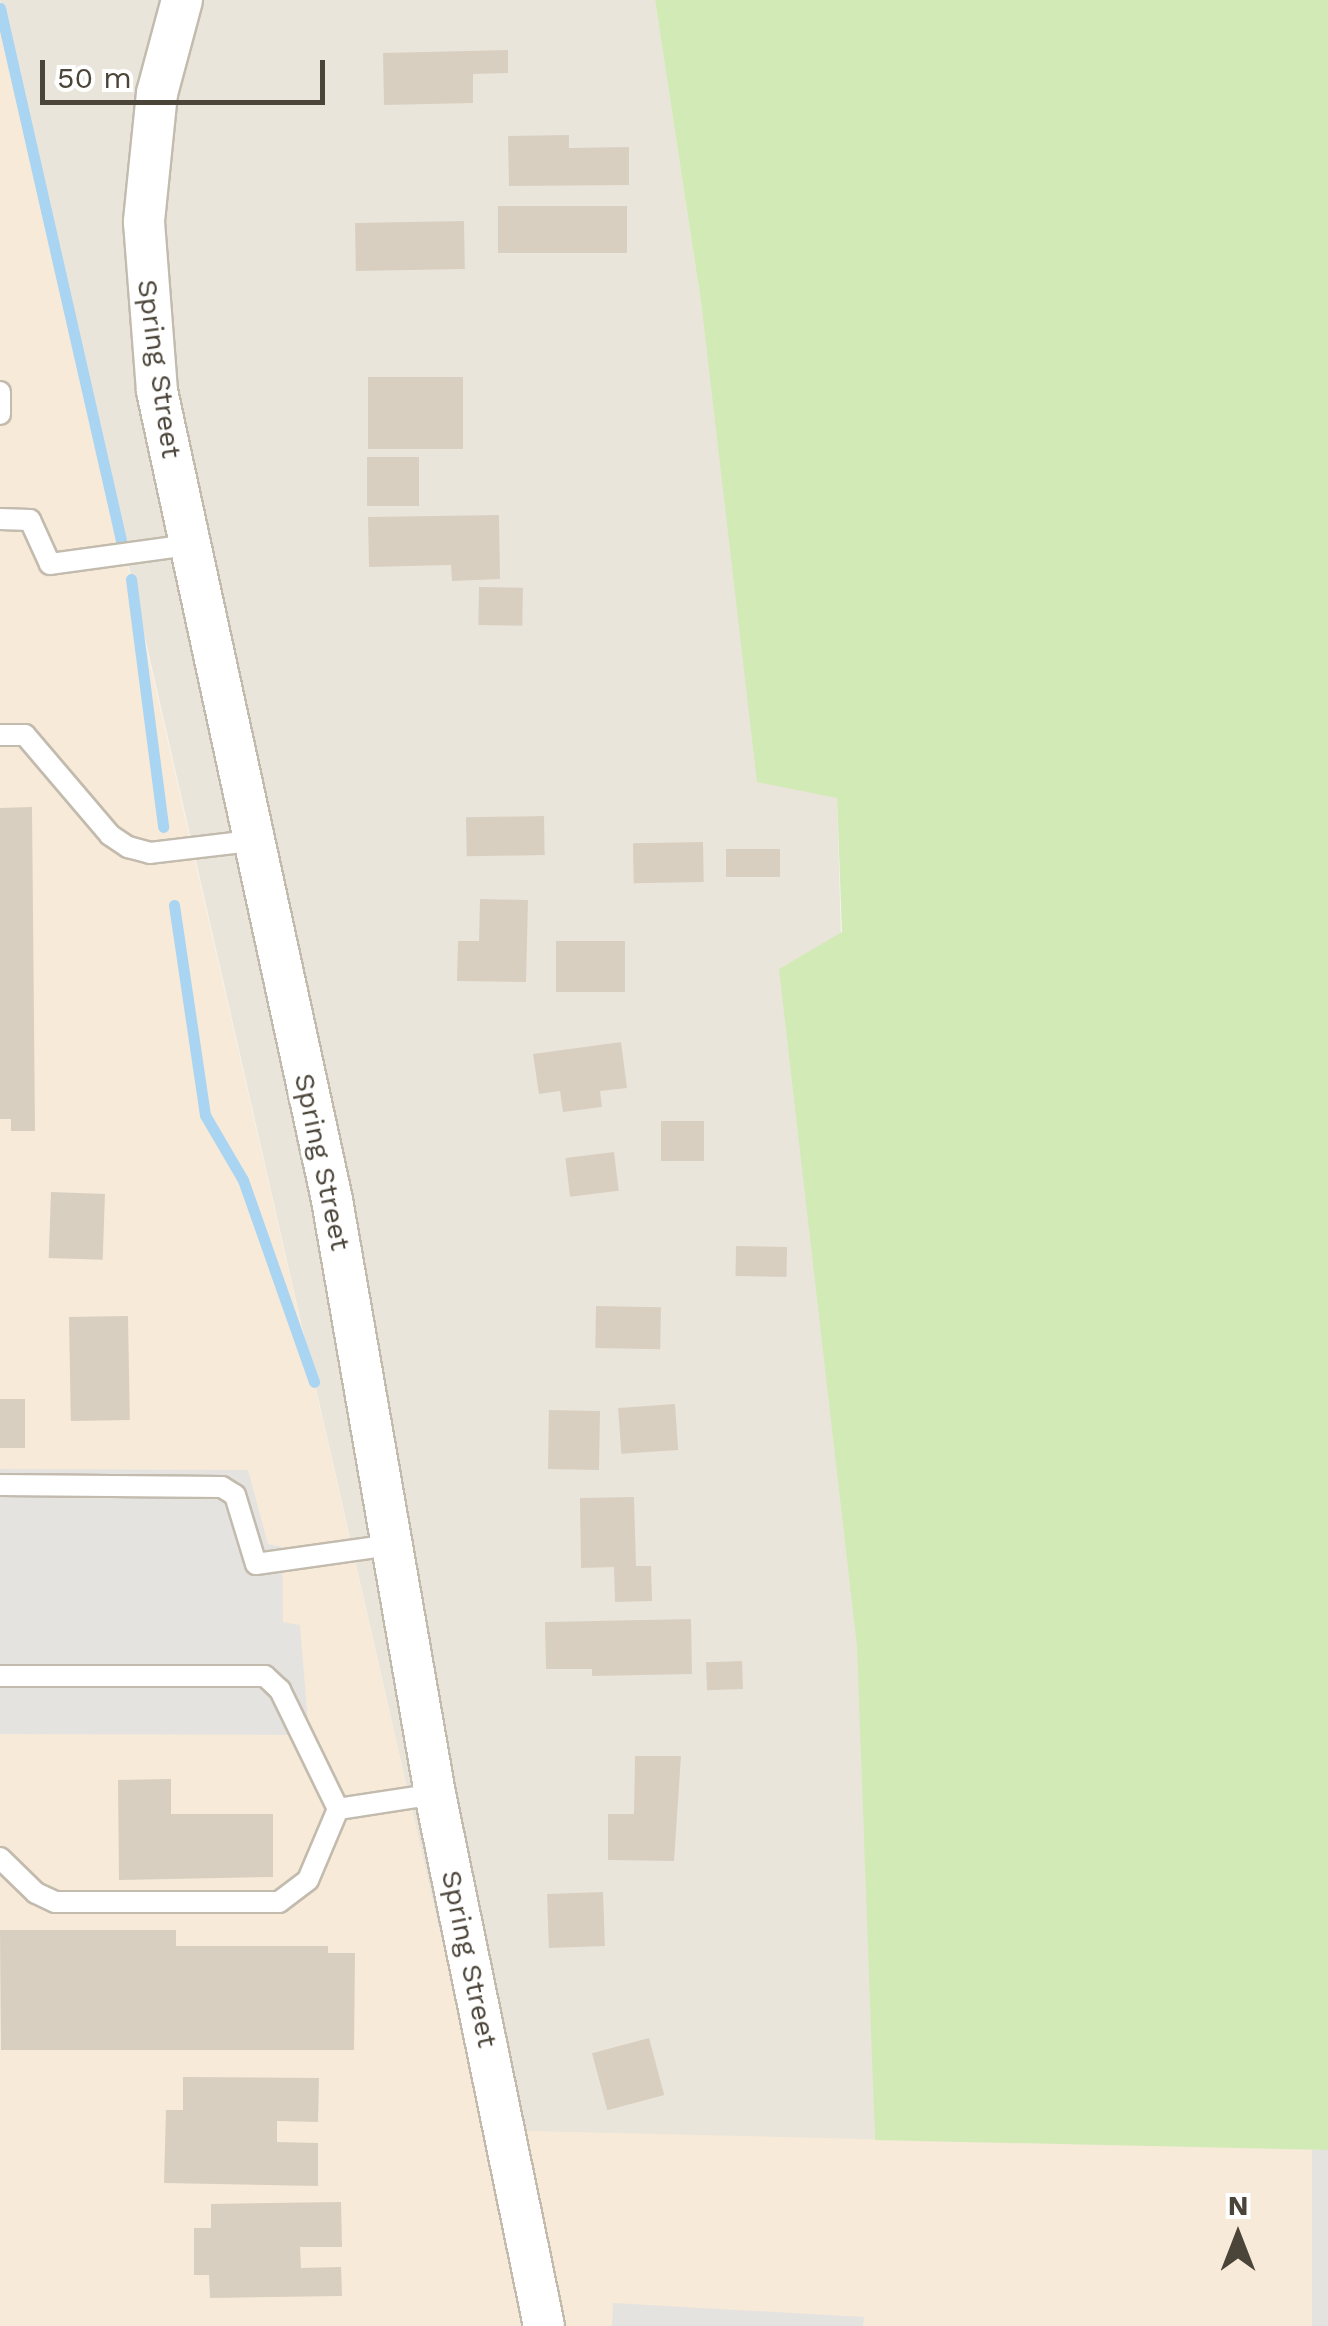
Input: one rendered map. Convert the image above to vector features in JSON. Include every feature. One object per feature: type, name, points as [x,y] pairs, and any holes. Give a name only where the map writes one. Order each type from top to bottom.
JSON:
[{"type":"street","name":"Spring Street","points":[[182,0],[154,110],[142,253],[157,391],[251,841],[332,1200],[435,1794],[544,2326]]},
{"type":"lane","points":[[0,392],[0,414]]},
{"type":"lane","points":[[0,520],[30,520],[50,564],[189,545]]},
{"type":"lane","points":[[0,734],[24,735],[128,848],[150,852],[251,841]]},
{"type":"lane","points":[[0,1485],[222,1487],[236,1495],[256,1564],[392,1546]]},
{"type":"lane","points":[[0,1676],[264,1676],[280,1690],[338,1809],[308,1880],[280,1902],[55,1902],[36,1893],[0,1858]]},
{"type":"lane","points":[[338,1809],[435,1794]]},
{"type":"shaded area","points":[[0,0],[655,0],[702,309],[837,797],[875,2140],[485,2131]]},
{"type":"shaded area","points":[[0,8],[485,2130],[1328,2150],[1328,2326],[0,2326]]},
{"type":"shaded area","points":[[0,1469],[248,1470],[268,1544],[282,1547],[283,1622],[300,1625],[309,1735],[0,1734]]},
{"type":"shaded area","points":[[1312,2150],[1328,2150],[1328,2326],[1312,2326]]},
{"type":"shaded area","points":[[613,2303],[864,2317],[863,2326],[612,2326]]},
{"type":"green space","points":[[655,0],[1328,0],[1328,2150],[875,2140],[857,1646],[779,969],[842,932],[837,798],[757,782],[702,309]]},
{"type":"building","points":[[508,50],[508,73],[473,74],[473,103],[384,105],[383,53]]},
{"type":"building","points":[[569,135],[569,148],[629,147],[629,185],[509,186],[508,136]]},
{"type":"building","points":[[498,206],[627,206],[627,253],[498,253]]},
{"type":"building","points":[[464,221],[465,269],[356,271],[355,223]]},
{"type":"building","points":[[368,377],[463,377],[463,449],[368,449]]},
{"type":"building","points":[[367,457],[419,457],[419,506],[367,506]]},
{"type":"building","points":[[499,515],[500,579],[452,581],[451,565],[369,567],[368,517]]},
{"type":"building","points":[[479,587],[523,588],[522,626],[478,625]]},
{"type":"building","points":[[32,807],[35,1131],[11,1131],[11,1119],[0,1119],[0,808]]},
{"type":"building","points":[[544,816],[545,855],[467,856],[466,817]]},
{"type":"building","points":[[703,842],[704,882],[634,883],[633,843]]},
{"type":"building","points":[[726,849],[780,849],[780,877],[726,877]]},
{"type":"building","points":[[480,899],[528,900],[526,982],[457,981],[458,941],[479,941]]},
{"type":"building","points":[[556,941],[625,941],[625,992],[556,992]]},
{"type":"building","points":[[621,1042],[627,1088],[600,1091],[602,1107],[563,1112],[560,1091],[539,1094],[533,1054]]},
{"type":"building","points":[[661,1121],[704,1121],[704,1161],[661,1161]]},
{"type":"building","points":[[614,1152],[619,1191],[570,1197],[565,1158]]},
{"type":"building","points":[[51,1192],[105,1194],[103,1260],[49,1258]]},
{"type":"building","points":[[736,1246],[787,1247],[786,1277],[735,1276]]},
{"type":"building","points":[[596,1306],[661,1307],[660,1349],[595,1348]]},
{"type":"building","points":[[128,1316],[130,1420],[71,1421],[69,1317]]},
{"type":"building","points":[[0,1399],[25,1399],[25,1448],[0,1448]]},
{"type":"building","points":[[675,1404],[678,1450],[621,1454],[618,1408]]},
{"type":"building","points":[[549,1410],[600,1411],[599,1470],[548,1469]]},
{"type":"building","points":[[634,1497],[636,1566],[651,1566],[652,1601],[615,1602],[614,1567],[581,1568],[580,1498]]},
{"type":"building","points":[[691,1619],[692,1674],[592,1676],[592,1669],[546,1669],[545,1622]]},
{"type":"building","points":[[742,1661],[743,1689],[707,1690],[706,1662]]},
{"type":"building","points":[[635,1756],[681,1756],[674,1861],[608,1860],[608,1814],[634,1814]]},
{"type":"building","points":[[171,1779],[171,1814],[273,1814],[273,1877],[119,1880],[118,1780]]},
{"type":"building","points":[[603,1892],[605,1946],[549,1948],[547,1894]]},
{"type":"building","points":[[0,1930],[176,1930],[176,1946],[328,1946],[328,1953],[355,1953],[354,2050],[1,2050]]},
{"type":"building","points":[[649,2038],[664,2095],[607,2110],[592,2053]]},
{"type":"building","points":[[183,2077],[319,2078],[318,2122],[277,2121],[277,2142],[318,2143],[318,2186],[164,2183],[166,2110],[183,2110]]},
{"type":"building","points":[[341,2202],[342,2247],[300,2247],[301,2268],[341,2267],[342,2296],[210,2298],[209,2275],[194,2275],[194,2228],[211,2228],[211,2204]]},
{"type":"waterway","points":[[0,8],[121,540]]},
{"type":"waterway","points":[[131,579],[163,827]]},
{"type":"waterway","points":[[174,905],[205,1115],[243,1180],[314,1382]]}]
